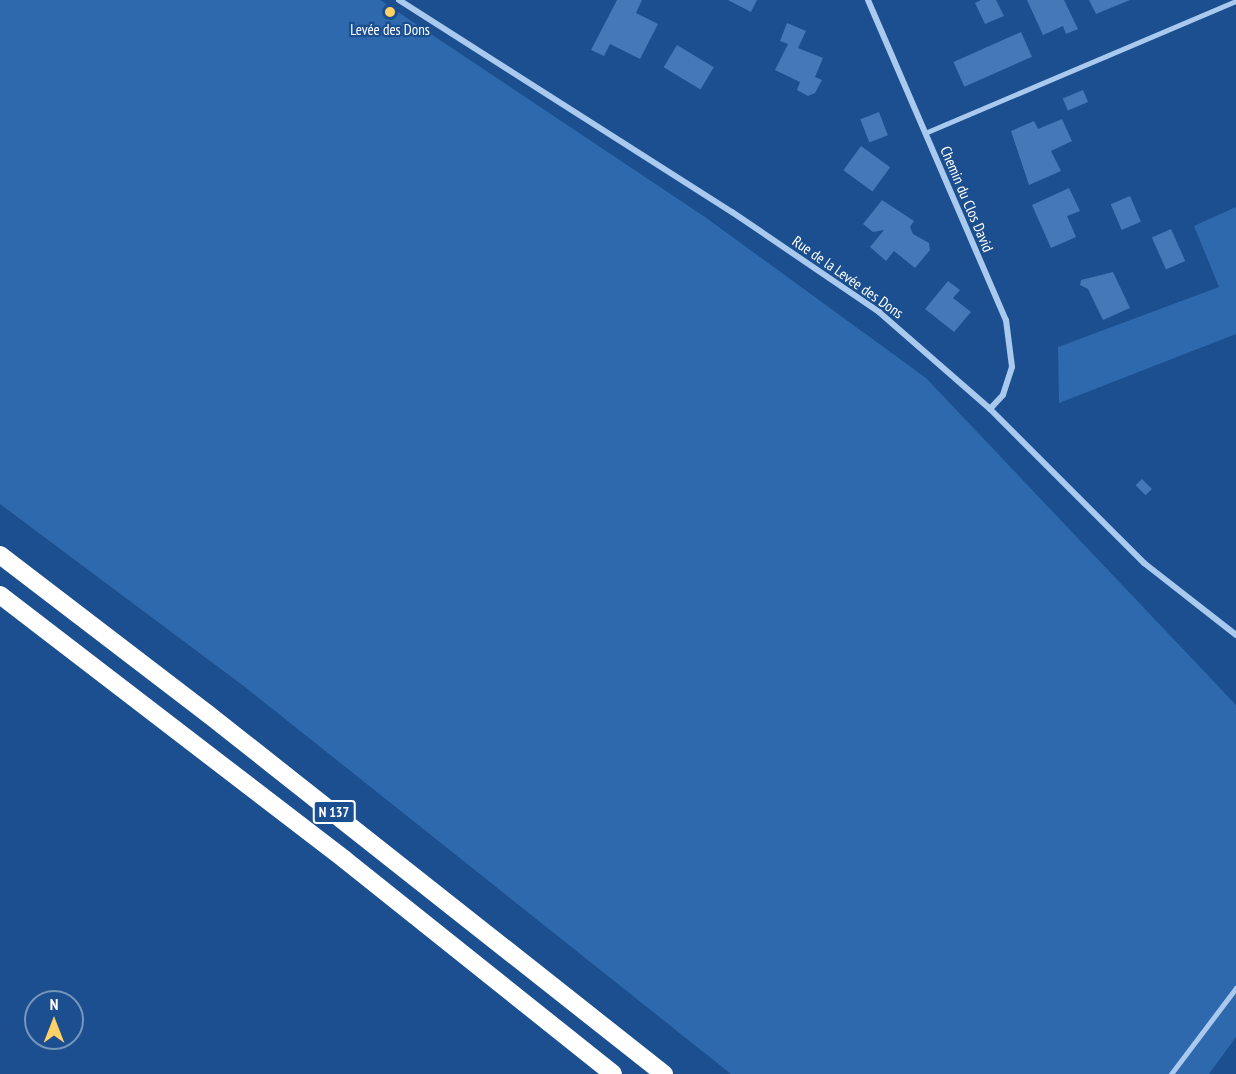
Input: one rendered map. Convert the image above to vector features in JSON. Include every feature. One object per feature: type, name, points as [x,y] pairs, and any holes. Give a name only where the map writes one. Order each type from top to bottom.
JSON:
[{"type":"highway","name":"N 137","points":[[0,555],[227,728],[664,1074]]},
{"type":"highway","name":"N 137","points":[[0,595],[336,853],[613,1074]]},
{"type":"street","name":"Rue de la Levée des Dons","points":[[399,0],[839,282],[898,327],[990,409],[1144,563],[1236,635]]},
{"type":"street","name":"Chemin du Clos David","points":[[868,0],[1009,332],[1013,357],[1009,376],[1003,395],[990,409]]},
{"type":"lane","points":[[925,133],[1236,1]]},
{"type":"lane","points":[[1171,1074],[1236,988]]},
{"type":"shaded area","points":[[0,0],[380,0],[705,217],[926,378],[1236,705],[1236,1037],[1209,1074],[731,1074],[245,687],[0,504]]},
{"type":"shaded area","points":[[1236,207],[1236,334],[1059,403],[1058,347],[1219,287],[1194,226]]},
{"type":"building","points":[[617,0],[642,0],[636,13],[658,24],[640,59],[610,44],[604,56],[591,50]]},
{"type":"building","points":[[728,0],[757,0],[751,12]]},
{"type":"building","points":[[981,0],[996,0],[1004,16],[985,24],[975,3]]},
{"type":"building","points":[[1027,0],[1064,0],[1078,29],[1066,34],[1063,26],[1043,35]]},
{"type":"building","points":[[1089,0],[1130,0],[1096,14]]},
{"type":"building","points":[[787,23],[806,31],[798,48],[823,58],[815,77],[822,80],[815,93],[808,96],[797,90],[800,82],[775,70],[788,44],[780,41]]},
{"type":"building","points":[[1021,32],[1032,57],[964,87],[953,62]]},
{"type":"building","points":[[677,45],[714,67],[700,89],[664,67]]},
{"type":"building","points":[[1083,90],[1088,102],[1068,111],[1063,99]]},
{"type":"building","points":[[879,112],[888,135],[869,143],[860,119]]},
{"type":"building","points":[[1062,119],[1072,141],[1051,151],[1061,171],[1029,185],[1011,131],[1034,121],[1038,129]]},
{"type":"building","points":[[861,146],[890,167],[872,191],[843,170]]},
{"type":"building","points":[[1069,188],[1080,211],[1067,216],[1076,237],[1051,248],[1032,205]]},
{"type":"building","points":[[1130,196],[1141,222],[1122,230],[1111,204]]},
{"type":"building","points":[[882,200],[914,221],[910,227],[913,234],[929,243],[930,250],[915,268],[894,251],[886,261],[870,247],[884,230],[873,232],[863,224]]},
{"type":"building","points":[[1171,229],[1185,261],[1166,270],[1152,238]]},
{"type":"building","points":[[1113,272],[1130,308],[1103,320],[1088,289],[1080,285],[1081,280]]},
{"type":"building","points":[[948,281],[960,290],[953,298],[971,312],[954,332],[925,309]]},
{"type":"building","points":[[1142,479],[1152,489],[1146,495],[1136,485]]},
{"type":"place","name":"Levée des Dons","points":[[390,12]]}]
